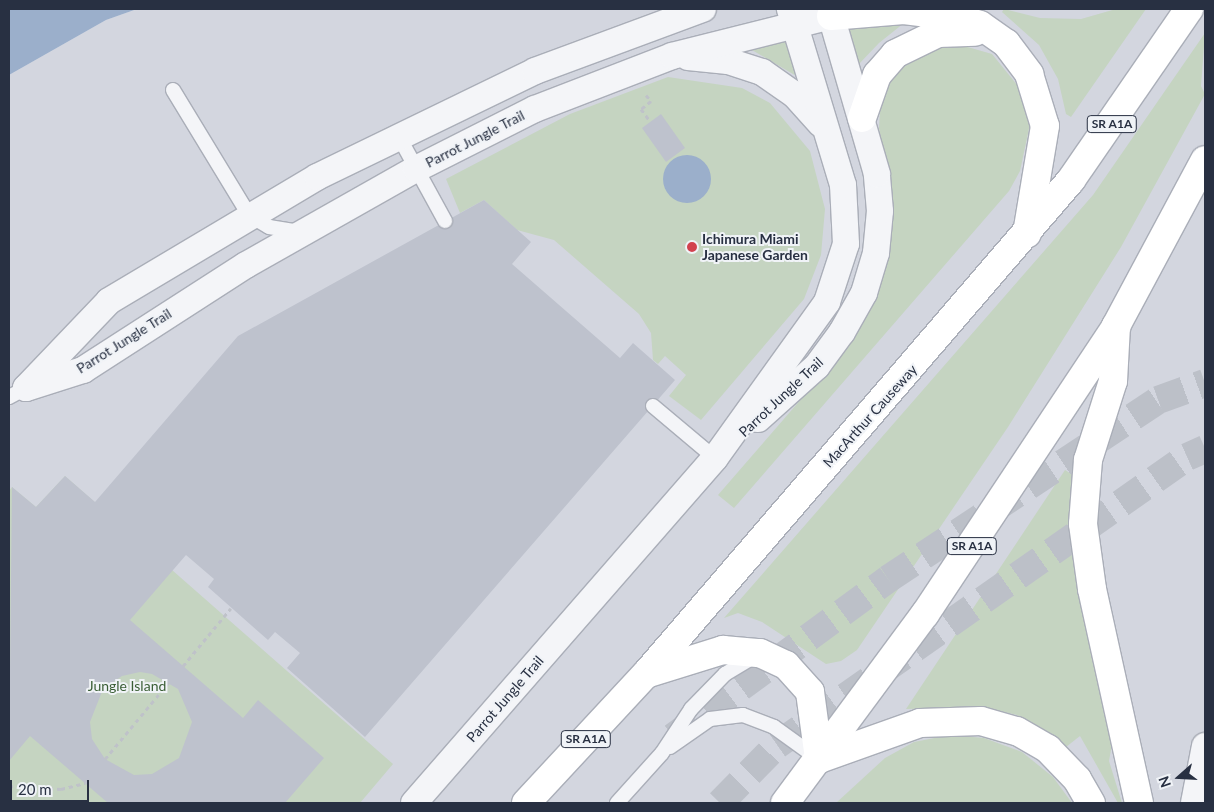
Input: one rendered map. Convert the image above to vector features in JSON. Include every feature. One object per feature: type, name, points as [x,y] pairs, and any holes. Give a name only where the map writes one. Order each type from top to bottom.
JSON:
[{"type":"highway","name":"MacArthur Causeway","points":[[526,803],[646,674],[1027,234],[1104,136],[1189,9]]},
{"type":"highway","points":[[830,12],[929,12],[966,19],[994,33],[1019,57],[1042,106],[1046,142],[1034,179],[1027,234]]},
{"type":"highway","points":[[862,118],[877,75],[907,45],[938,33],[994,33]]},
{"type":"highway","name":"SR A1A","points":[[785,803],[819,759],[978,536],[1116,326],[1205,160]]},
{"type":"highway","points":[[1116,326],[1113,381],[1088,460],[1083,524],[1092,589],[1139,803]]},
{"type":"highway","points":[[646,674],[724,650],[760,653],[786,665],[804,681],[812,705],[819,759],[920,723],[980,721],[1017,731],[1048,749],[1077,779],[1091,803]]},
{"type":"street","name":"Parrot Jungle Trail","points":[[17,392],[109,301],[249,215],[398,135],[544,67],[703,9]]},
{"type":"street","name":"Parrot Jungle Trail","points":[[17,392],[83,370],[190,299],[304,233],[416,169],[535,109],[672,56],[792,16],[830,12],[877,174],[880,211],[876,253],[864,293],[817,366],[715,458]]},
{"type":"street","name":"Parrot Jungle Trail","points":[[414,803],[715,458],[814,323],[836,282],[847,222],[843,185],[792,16]]},
{"type":"street","points":[[672,56],[712,58],[762,72],[807,106],[830,139]]},
{"type":"street","points":[[1194,803],[1205,746]]},
{"type":"lane","points":[[173,90],[249,215],[269,227],[304,233]]},
{"type":"lane","points":[[398,135],[445,221]]},
{"type":"lane","points":[[653,406],[715,458]]},
{"type":"lane","points":[[618,803],[662,753],[702,696],[725,674],[760,653]]},
{"type":"lane","points":[[662,753],[702,722],[731,714],[774,727],[819,759]]},
{"type":"path","points":[[642,90],[651,101],[641,109],[650,121]]},
{"type":"path","points":[[183,666],[231,608]]},
{"type":"path","points":[[104,759],[170,681]]},
{"type":"path","points":[[9,786],[60,788],[85,783]]},
{"type":"shaded area","points":[[137,9],[1205,9],[1205,803],[9,803],[9,75],[106,20]]},
{"type":"green space","points":[[1004,9],[1040,18],[1081,19],[1116,9],[1146,9],[1071,117],[1066,114],[1058,79],[1039,45],[1002,12]]},
{"type":"green space","points":[[904,23],[879,43],[858,65],[846,28]]},
{"type":"green space","points":[[1205,33],[1201,86],[1205,94],[1121,247],[1008,427],[857,650],[841,661],[826,664],[762,622],[738,613],[724,618],[1093,195]]},
{"type":"green space","points":[[786,38],[798,77],[752,50]]},
{"type":"green space","points":[[957,44],[992,54],[1022,91],[1030,124],[1020,171],[1009,191],[734,508],[718,495],[855,337],[875,301],[891,244],[891,193],[879,128],[881,93],[893,70],[916,50]]},
{"type":"green space","name":"Ichimura Miami Japanese Garden","points":[[668,77],[742,88],[770,103],[810,151],[825,209],[821,255],[804,299],[701,420],[669,396],[686,375],[665,356],[658,364],[653,360],[651,333],[639,314],[554,240],[517,230],[484,200],[460,213],[446,179],[570,114]]},
{"type":"green space","points":[[1065,470],[1073,475],[1070,519],[1113,739],[1109,761],[1122,803],[1118,803],[1080,736],[1066,747],[1017,715],[983,707],[906,709]]},
{"type":"green space","name":"Jungle Island","points":[[65,476],[393,764],[360,803],[9,803],[9,491],[12,487],[36,507]]},
{"type":"green space","points":[[950,735],[984,738],[1022,752],[1053,777],[1072,803],[836,803],[885,758],[914,742]]},
{"type":"water","points":[[9,9],[137,9],[106,20],[9,75]]},
{"type":"water","points":[[687,155],[696,157],[704,162],[709,170],[711,179],[709,188],[704,196],[696,201],[687,203],[678,201],[670,196],[665,188],[663,179],[665,170],[670,162],[678,157]]},
{"type":"building","points":[[661,114],[685,148],[666,162],[642,128]]},
{"type":"building","points":[[484,200],[531,242],[512,264],[620,358],[633,343],[675,380],[365,737],[287,668],[300,653],[275,632],[268,640],[208,587],[214,579],[186,555],[130,620],[243,718],[258,700],[324,758],[285,803],[108,803],[30,736],[9,761],[12,487],[36,507],[65,476],[95,502],[238,336]],"holes":[[[140,672],[152,674],[178,689],[192,722],[179,758],[152,774],[134,775],[105,759],[92,739],[90,722],[103,689],[122,676]]]},
{"type":"tunnel","points":[[673,737],[888,579],[1158,400],[1205,383]]},
{"type":"tunnel","points":[[720,803],[777,745],[1187,457],[1205,449]]},
{"type":"place","name":"Ichimura Miami Japanese Garden","points":[[692,247]]}]
